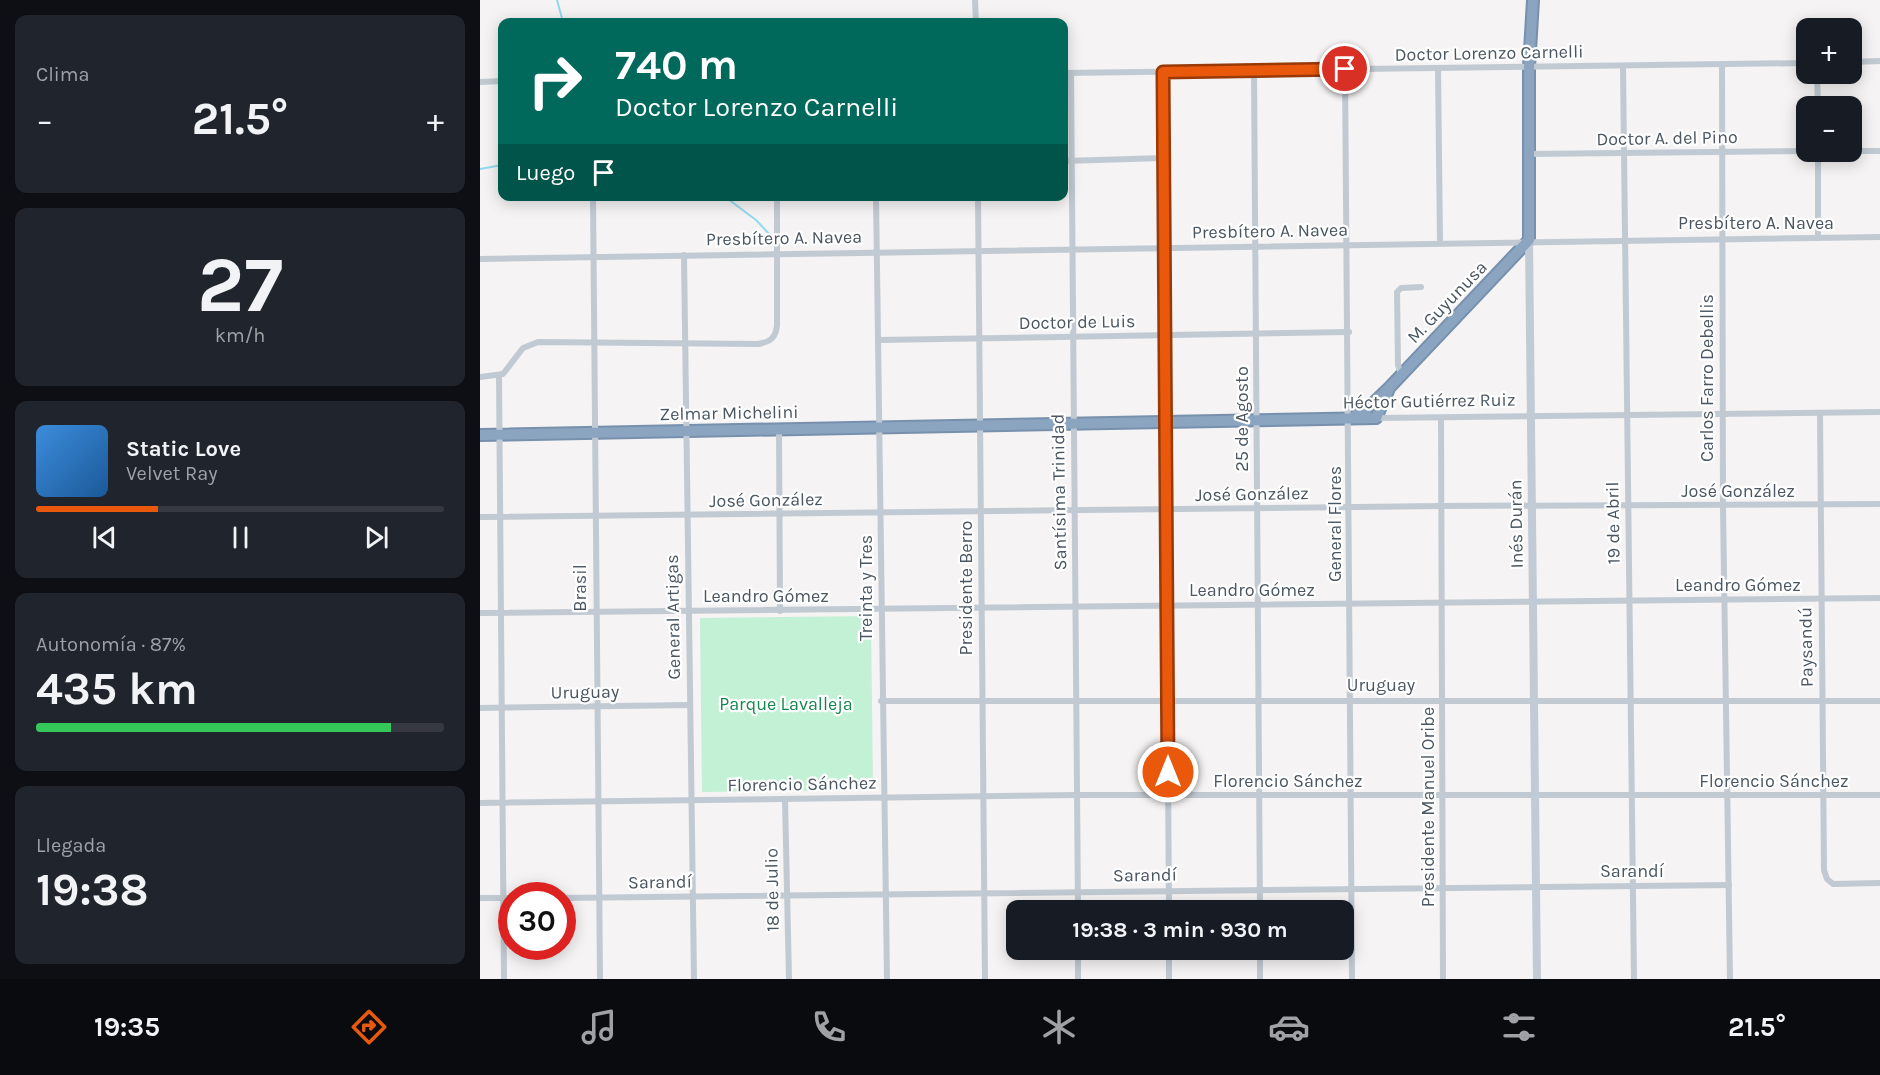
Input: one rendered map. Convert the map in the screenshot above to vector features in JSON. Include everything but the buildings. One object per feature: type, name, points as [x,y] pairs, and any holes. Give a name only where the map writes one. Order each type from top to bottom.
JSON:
[{"type":"highway","name":"Inés Durán","points":[[1529,240],[1529,68],[1533,0]]},
{"type":"highway","name":"M. Guyunusa","points":[[1350,418],[1359,416],[1373,404],[1529,240]]},
{"type":"highway","name":"M. Guyunusa","points":[[1376,418],[1389,388]]},
{"type":"highway","points":[[1373,404],[1376,418]]},
{"type":"highway","name":"Héctor Gutiérrez Ruiz","points":[[979,426],[1376,418]]},
{"type":"highway","name":"Zelmar Michelini","points":[[480,435],[979,426]]},
{"type":"street","points":[[975,0],[976,18]]},
{"type":"street","points":[[1862,62],[1880,61]]},
{"type":"street","name":"Doctor Lorenzo Carnelli","points":[[1071,73],[1796,63]]},
{"type":"street","name":"Carlos Farro Debellis","points":[[1722,65],[1723,506],[1730,979]]},
{"type":"street","name":"19 de Abril","points":[[1623,67],[1634,979]]},
{"type":"street","name":"General Flores","points":[[1345,69],[1350,418],[1352,979]]},
{"type":"street","points":[[1438,69],[1440,243]]},
{"type":"street","name":"25 de Agosto","points":[[1254,71],[1260,900]]},
{"type":"street","points":[[1163,72],[1169,900]]},
{"type":"street","name":"Santísima Trinidad","points":[[1071,73],[1077,900]]},
{"type":"street","points":[[480,82],[498,81]]},
{"type":"street","name":"Doctor A. del Pino","points":[[1529,154],[1796,151]]},
{"type":"street","points":[[1862,151],[1880,151]]},
{"type":"street","points":[[1068,160],[1163,158]]},
{"type":"street","points":[[1818,162],[1818,238]]},
{"type":"street","name":"Brasil","points":[[593,201],[600,979]]},
{"type":"street","points":[[480,377],[499,376],[507,370],[523,348],[532,343],[758,344],[773,338],[777,324],[777,201]]},
{"type":"street","name":"Treinta y Tres","points":[[876,201],[882,609],[881,701],[887,979]]},
{"type":"street","name":"Presidente Berro","points":[[978,201],[985,979]]},
{"type":"street","name":"Presbítero A. Navea","points":[[480,259],[1529,240],[1880,237]]},
{"type":"street","name":"Inés Durán","points":[[1529,240],[1537,979]]},
{"type":"street","name":"General Artigas","points":[[684,255],[694,979]]},
{"type":"street","points":[[1401,374],[1398,365],[1397,292],[1401,288],[1421,287]]},
{"type":"street","name":"Doctor de Luis","points":[[879,340],[1349,332]]},
{"type":"street","points":[[499,376],[502,882]]},
{"type":"street","name":"Héctor Gutiérrez Ruiz","points":[[1376,418],[1880,412]]},
{"type":"street","name":"Paysandú","points":[[1820,413],[1824,867],[1827,879],[1836,884],[1880,883]]},
{"type":"street","name":"Presidente Manuel Oribe","points":[[1441,418],[1443,979]]},
{"type":"street","points":[[779,429],[780,611]]},
{"type":"street","name":"José González","points":[[480,517],[1442,506],[1880,504]]},
{"type":"street","name":"Leandro Gómez","points":[[480,613],[1880,598]]},
{"type":"street","name":"Uruguay","points":[[881,701],[1443,699],[1880,701]]},
{"type":"street","name":"Uruguay","points":[[480,708],[690,705]]},
{"type":"street","name":"Florencio Sánchez","points":[[480,803],[1076,795],[1880,795]]},
{"type":"street","name":"18 de Julio","points":[[785,799],[789,979]]},
{"type":"street","name":"Sarandí","points":[[576,898],[1729,885]]},
{"type":"street","points":[[480,898],[498,898]]},
{"type":"street","points":[[504,960],[504,979]]},
{"type":"street","points":[[1078,960],[1078,979]]},
{"type":"street","points":[[1169,960],[1169,979]]},
{"type":"street","points":[[1260,960],[1260,979]]},
{"type":"green space","name":"Parque Lavalleja","points":[[871,616],[873,790],[702,792],[700,618]]},
{"type":"waterway","points":[[557,0],[562,18]]},
{"type":"waterway","points":[[480,169],[498,166]]},
{"type":"waterway","points":[[731,201],[756,220],[772,237]]},
{"type":"route","points":[[1168,772],[1163,72],[1345,69]]}]
